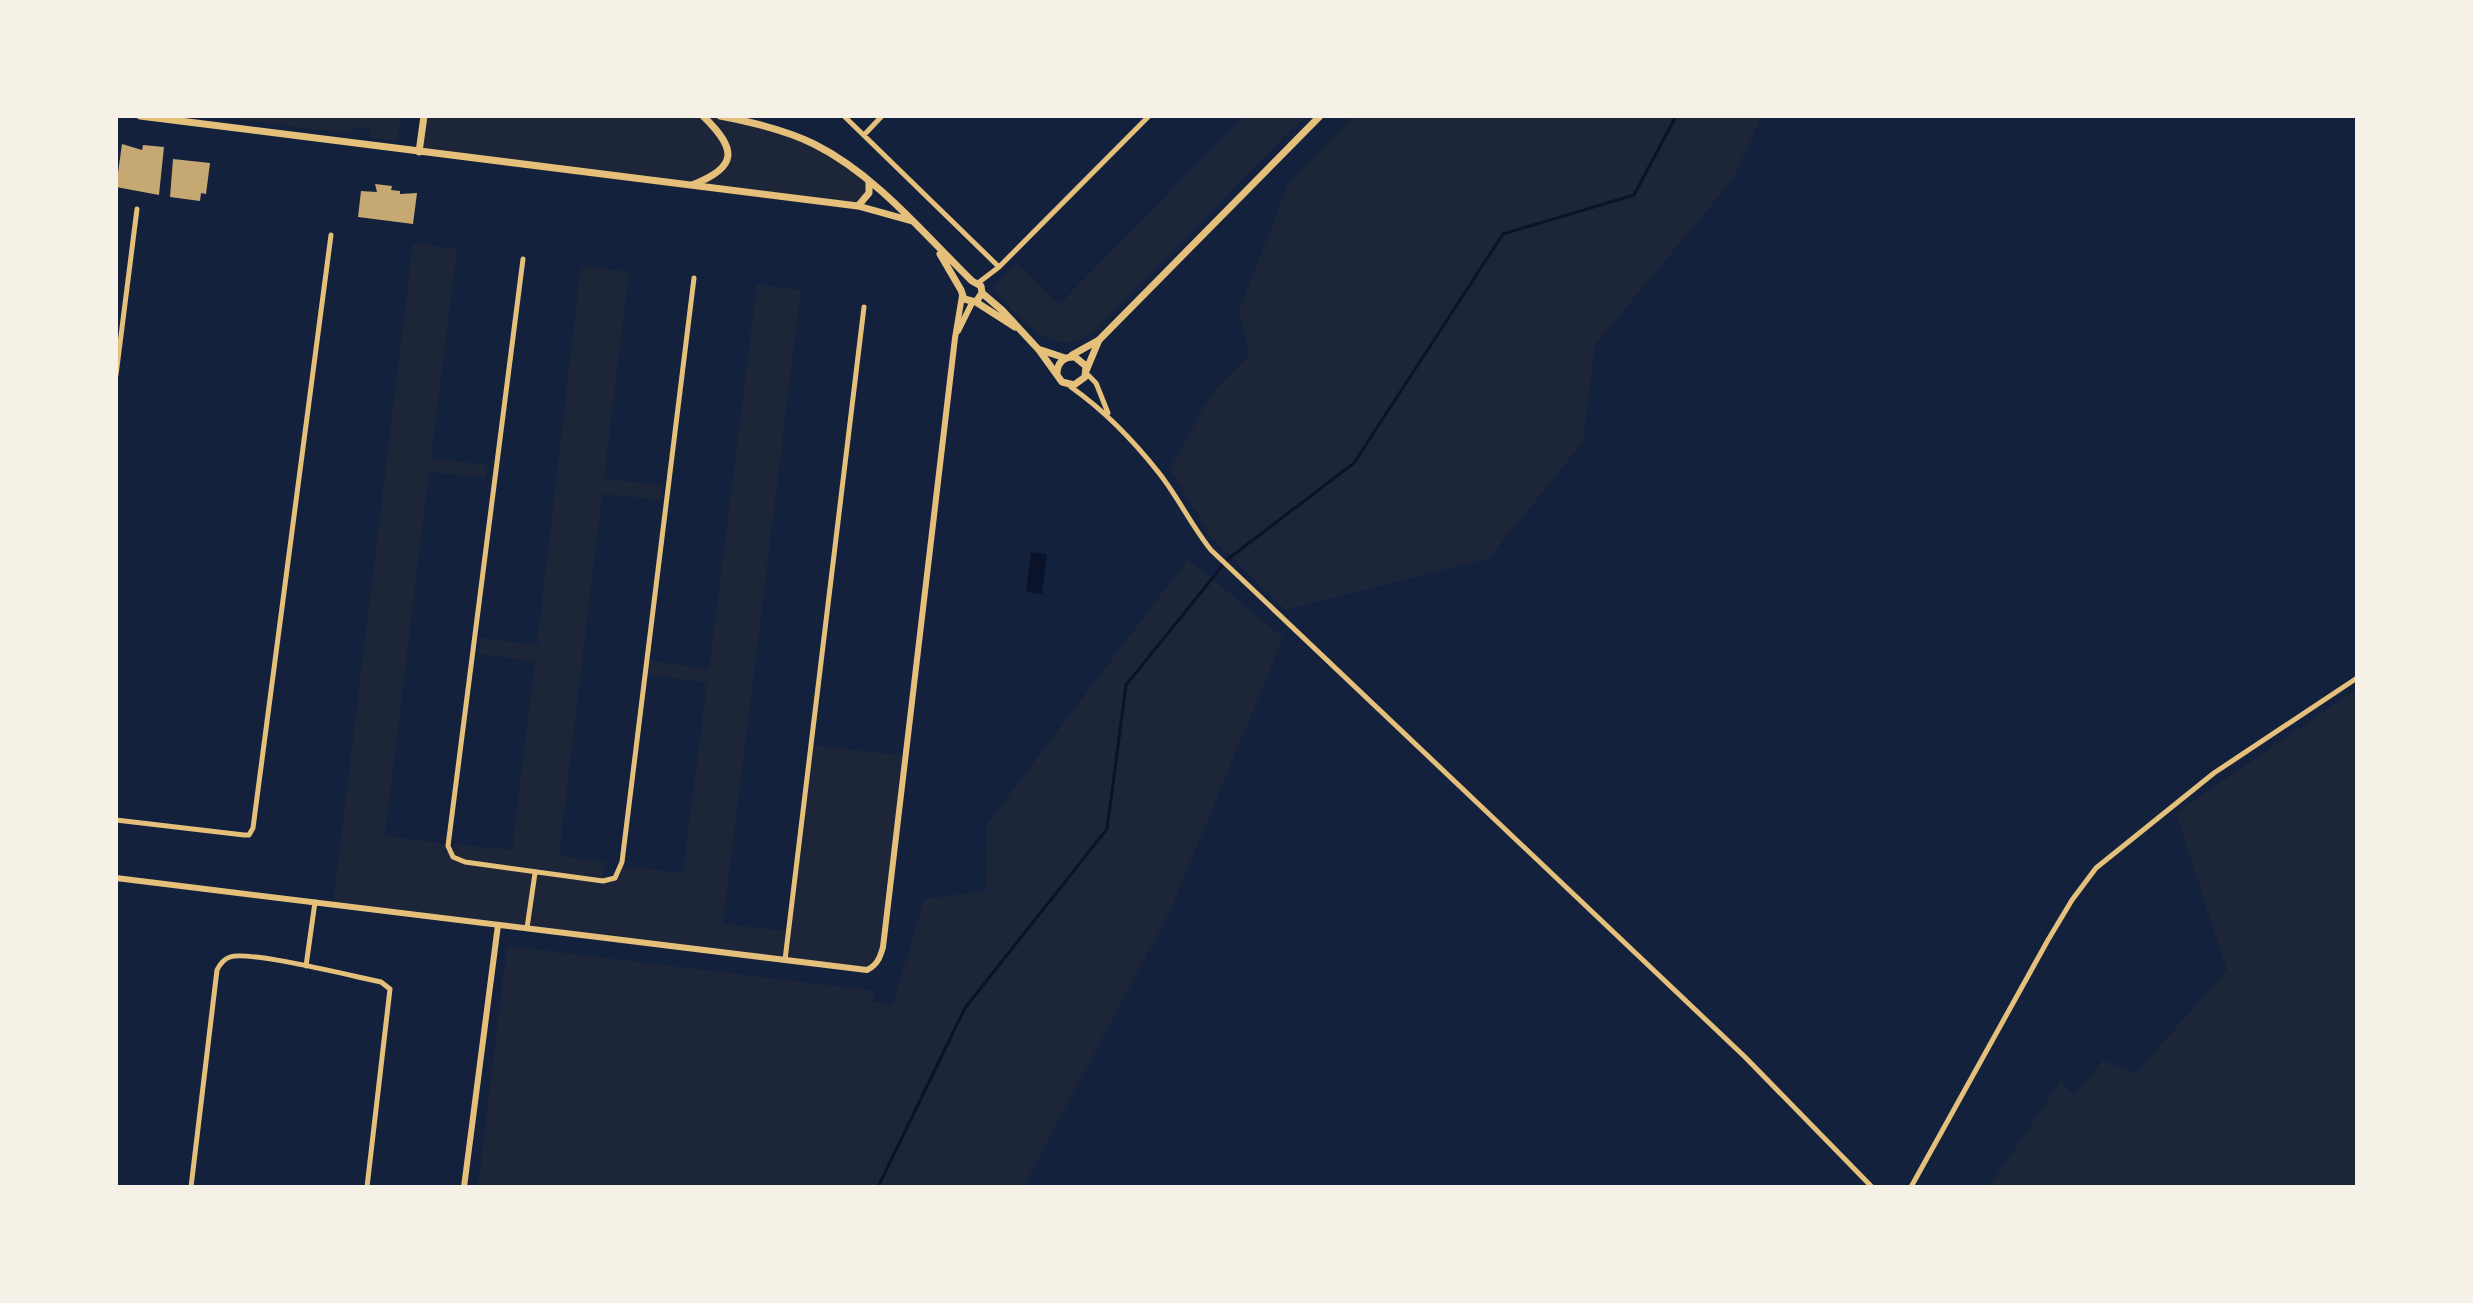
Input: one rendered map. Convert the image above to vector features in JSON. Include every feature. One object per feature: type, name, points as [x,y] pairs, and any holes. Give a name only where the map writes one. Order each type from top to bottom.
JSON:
[{"type":"main road","points":[[140,116],[858,206],[912,221]]},
{"type":"main road","points":[[419,152],[424,116]]},
{"type":"main road","points":[[690,186],[716,175],[724,167],[728,156],[728,147],[722,136],[703,116]]},
{"type":"main road","points":[[720,116],[782,131],[814,144],[842,161],[912,221],[975,282],[982,293],[997,304],[1039,350],[1062,382],[1073,388],[1083,381],[1099,340]]},
{"type":"main road","points":[[1057,374],[1058,365],[1099,340],[1320,116]]},
{"type":"main road","points":[[858,206],[869,193],[869,182]]},
{"type":"main road","points":[[932,242],[962,293],[1021,330]]},
{"type":"main road","points":[[962,293],[966,283],[975,282]]},
{"type":"main road","points":[[974,302],[982,293]]},
{"type":"main road","points":[[1039,350],[1083,362],[1086,372]]},
{"type":"street","points":[[844,116],[999,267]]},
{"type":"street","points":[[864,135],[882,116]]},
{"type":"street","points":[[975,282],[999,267],[1149,116]]},
{"type":"street","points":[[116,375],[137,209]]},
{"type":"street","points":[[116,820],[244,835],[249,835],[253,828],[331,235]]},
{"type":"street","points":[[523,259],[448,846],[453,857],[465,862],[535,873],[611,881],[621,869],[694,278]]},
{"type":"street","points":[[116,878],[867,970],[874,967],[883,947],[962,293]]},
{"type":"street","points":[[955,338],[974,302]]},
{"type":"street","points":[[785,960],[864,307]]},
{"type":"street","points":[[1086,372],[1096,383],[1108,414]]},
{"type":"street","points":[[1073,388],[1108,414],[1160,474],[1191,525],[1211,550],[1745,1057],[1872,1187]]},
{"type":"street","points":[[1911,1187],[2048,940],[2096,868],[2214,773],[2357,678]]},
{"type":"street","points":[[527,928],[535,873]]},
{"type":"street","points":[[306,966],[315,902]]},
{"type":"street","points":[[464,1187],[498,925]]},
{"type":"street","points":[[191,1187],[217,970],[225,959],[238,955],[381,982],[390,989],[367,1187]]},
{"type":"shaded area","points":[[214,116],[401,116],[398,141],[371,138],[370,129],[354,128],[351,134]]},
{"type":"shaded area","points":[[424,116],[720,116],[814,144],[869,182],[869,189],[858,206],[419,152]]},
{"type":"shaded area","points":[[1244,116],[1305,116],[1091,334],[1076,341],[1049,339],[1024,321],[992,288],[1017,263],[1059,305]]},
{"type":"shaded area","points":[[1354,116],[1762,116],[1732,180],[1595,345],[1583,442],[1489,558],[1286,610],[1211,537],[1170,469],[1210,396],[1249,355],[1239,310],[1289,182]]},
{"type":"shaded area","points":[[413,243],[457,249],[431,458],[488,465],[486,478],[429,472],[385,836],[448,844],[453,855],[455,844],[512,850],[535,661],[479,654],[480,638],[537,645],[581,266],[629,272],[604,478],[662,486],[660,500],[602,494],[559,856],[605,862],[603,880],[611,881],[622,866],[683,873],[707,683],[645,674],[647,660],[709,669],[757,284],[801,290],[723,924],[788,931],[811,745],[905,756],[880,958],[867,970],[333,904]]},
{"type":"shaded area","points":[[1031,552],[1047,554],[1042,594],[1026,592]]},
{"type":"shaded area","points":[[1188,559],[1283,638],[1170,911],[1023,1187],[478,1187],[507,946],[876,991],[871,1002],[893,1004],[924,899],[986,891],[987,824]]},
{"type":"shaded area","points":[[2352,692],[2357,695],[2357,1187],[1989,1187],[2061,1080],[2074,1096],[2103,1060],[2136,1073],[2227,970],[2176,813]]},
{"type":"building","points":[[122,144],[142,150],[143,145],[164,147],[159,195],[116,187]]},
{"type":"building","points":[[173,159],[210,163],[206,194],[201,193],[200,201],[170,197]]},
{"type":"building","points":[[375,184],[392,186],[391,190],[400,191],[400,194],[417,193],[413,224],[358,217],[361,191],[377,192]]},
{"type":"waterway","points":[[878,1187],[965,1008],[1107,829],[1126,685],[1228,559],[1354,463],[1503,234],[1634,195],[1676,116]]}]
